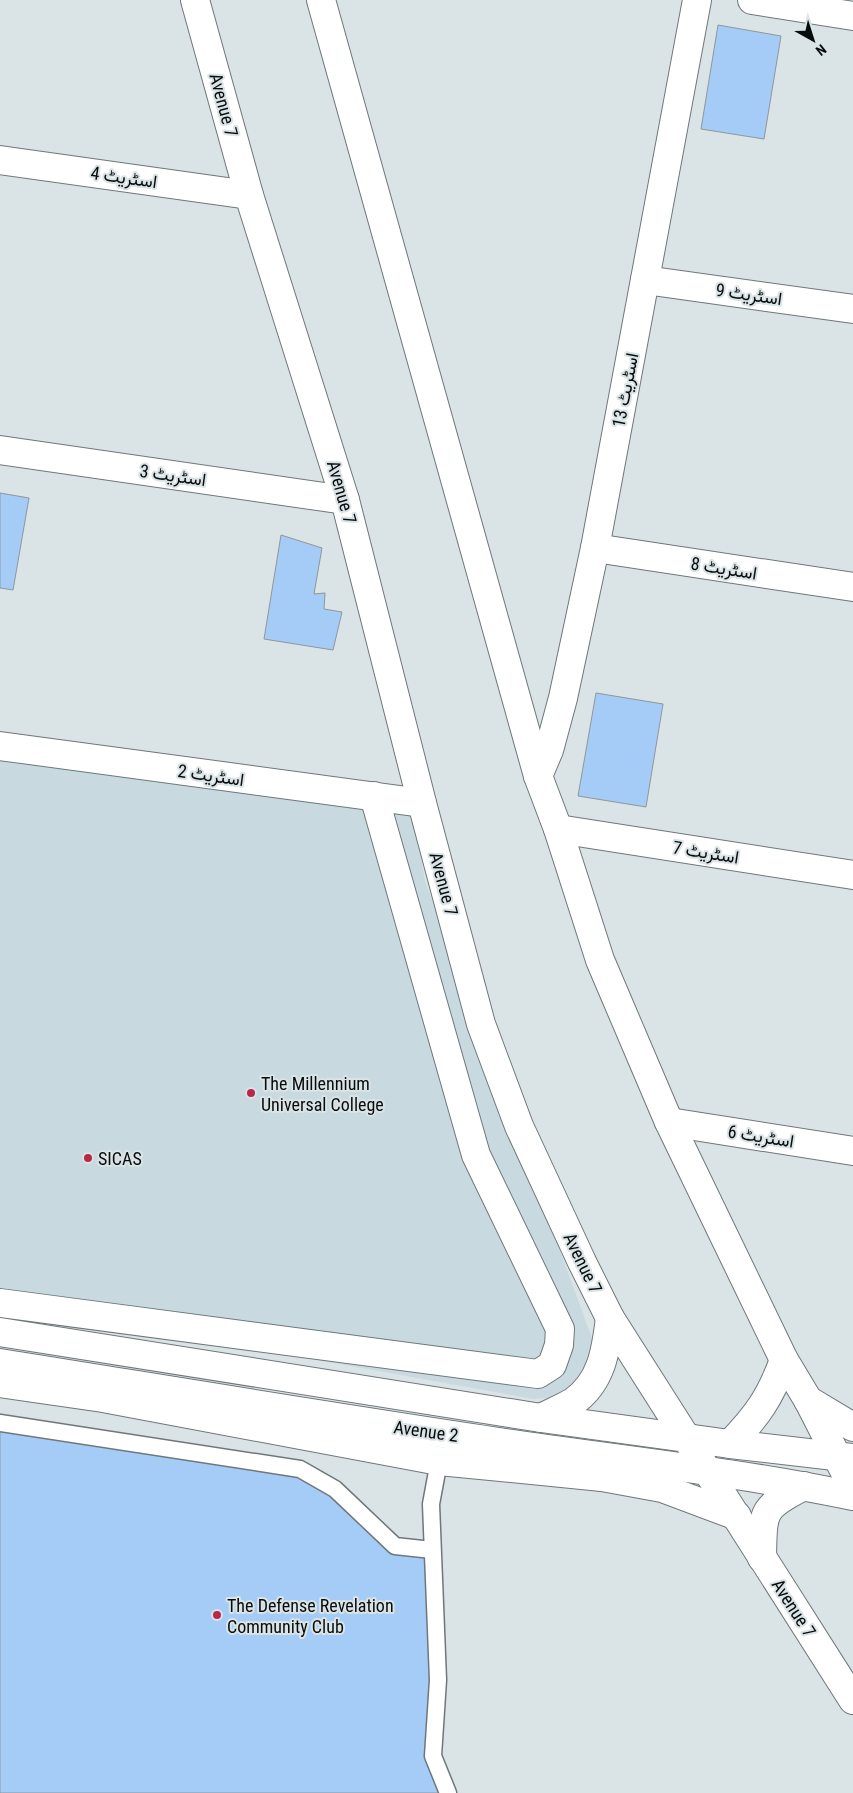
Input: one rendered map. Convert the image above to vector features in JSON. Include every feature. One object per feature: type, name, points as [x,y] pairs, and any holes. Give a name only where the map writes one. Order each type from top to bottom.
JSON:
[{"type":"street","name":"Avenue 7","points":[[195,0],[249,195],[345,500],[422,803],[481,1024],[518,1126],[610,1318],[853,1700]]},
{"type":"street","points":[[321,0],[538,776],[558,829],[600,960],[669,1122],[784,1360],[845,1457],[853,1488]]},
{"type":"street","name":"اسٹریٹ 13","points":[[538,776],[549,750],[563,698],[595,548],[697,0]]},
{"type":"street","points":[[752,0],[853,16]]},
{"type":"street","name":"اسٹریٹ 4","points":[[0,160],[249,195]]},
{"type":"street","name":"اسٹریٹ 9","points":[[645,280],[853,309]]},
{"type":"street","name":"اسٹریٹ 3","points":[[0,450],[345,500]]},
{"type":"street","name":"اسٹریٹ 8","points":[[595,548],[853,587]]},
{"type":"street","name":"اسٹریٹ 2","points":[[0,746],[422,803]]},
{"type":"street","points":[[0,1303],[538,1374],[552,1365],[560,1345],[560,1329],[476,1155],[374,796]]},
{"type":"street","name":"اسٹریٹ 7","points":[[558,829],[853,875]]},
{"type":"street","name":"اسٹریٹ 6","points":[[669,1122],[853,1151]]},
{"type":"street","points":[[541,1418],[572,1402],[587,1390],[598,1374],[606,1349],[610,1318]]},
{"type":"street","name":"Avenue 2","points":[[0,1332],[541,1418],[730,1444],[845,1457]]},
{"type":"street","points":[[138,1385],[142,1355]]},
{"type":"street","points":[[730,1444],[756,1417],[775,1386],[784,1360]]},
{"type":"street","name":"Avenue 2","points":[[0,1363],[296,1412],[604,1467],[707,1470],[853,1496]]},
{"type":"street","points":[[0,1383],[103,1398],[439,1461],[604,1467],[737,1516]]},
{"type":"street","points":[[808,1400],[853,1427]]},
{"type":"street","points":[[762,1558],[765,1515],[777,1500],[804,1486]]},
{"type":"lane","points":[[0,1422],[300,1469],[335,1489],[395,1546],[432,1550]]},
{"type":"lane","points":[[439,1461],[431,1504],[438,1680],[433,1756],[448,1793]]},
{"type":"shaded area","name":"The Millennium Universal College","points":[[0,756],[253,794],[414,815],[425,881],[597,1352],[569,1396],[533,1399],[0,1304]]},
{"type":"building","points":[[718,25],[781,36],[764,139],[701,129]]},
{"type":"building","points":[[0,493],[29,498],[13,590],[0,588]]},
{"type":"building","points":[[281,535],[322,548],[314,594],[325,593],[324,609],[342,612],[333,650],[264,639]]},
{"type":"building","points":[[596,693],[663,704],[646,807],[578,796]]},
{"type":"building","name":"The Defense Revelation Community Club","points":[[0,1423],[300,1469],[380,1533],[432,1550],[433,1756],[448,1793],[0,1793]]},
{"type":"place","name":"The Millennium Universal College","points":[[251,1093]]},
{"type":"place","name":"SICAS","points":[[88,1158]]},
{"type":"place","name":"The Defense Revelation Community Club","points":[[217,1615]]}]
